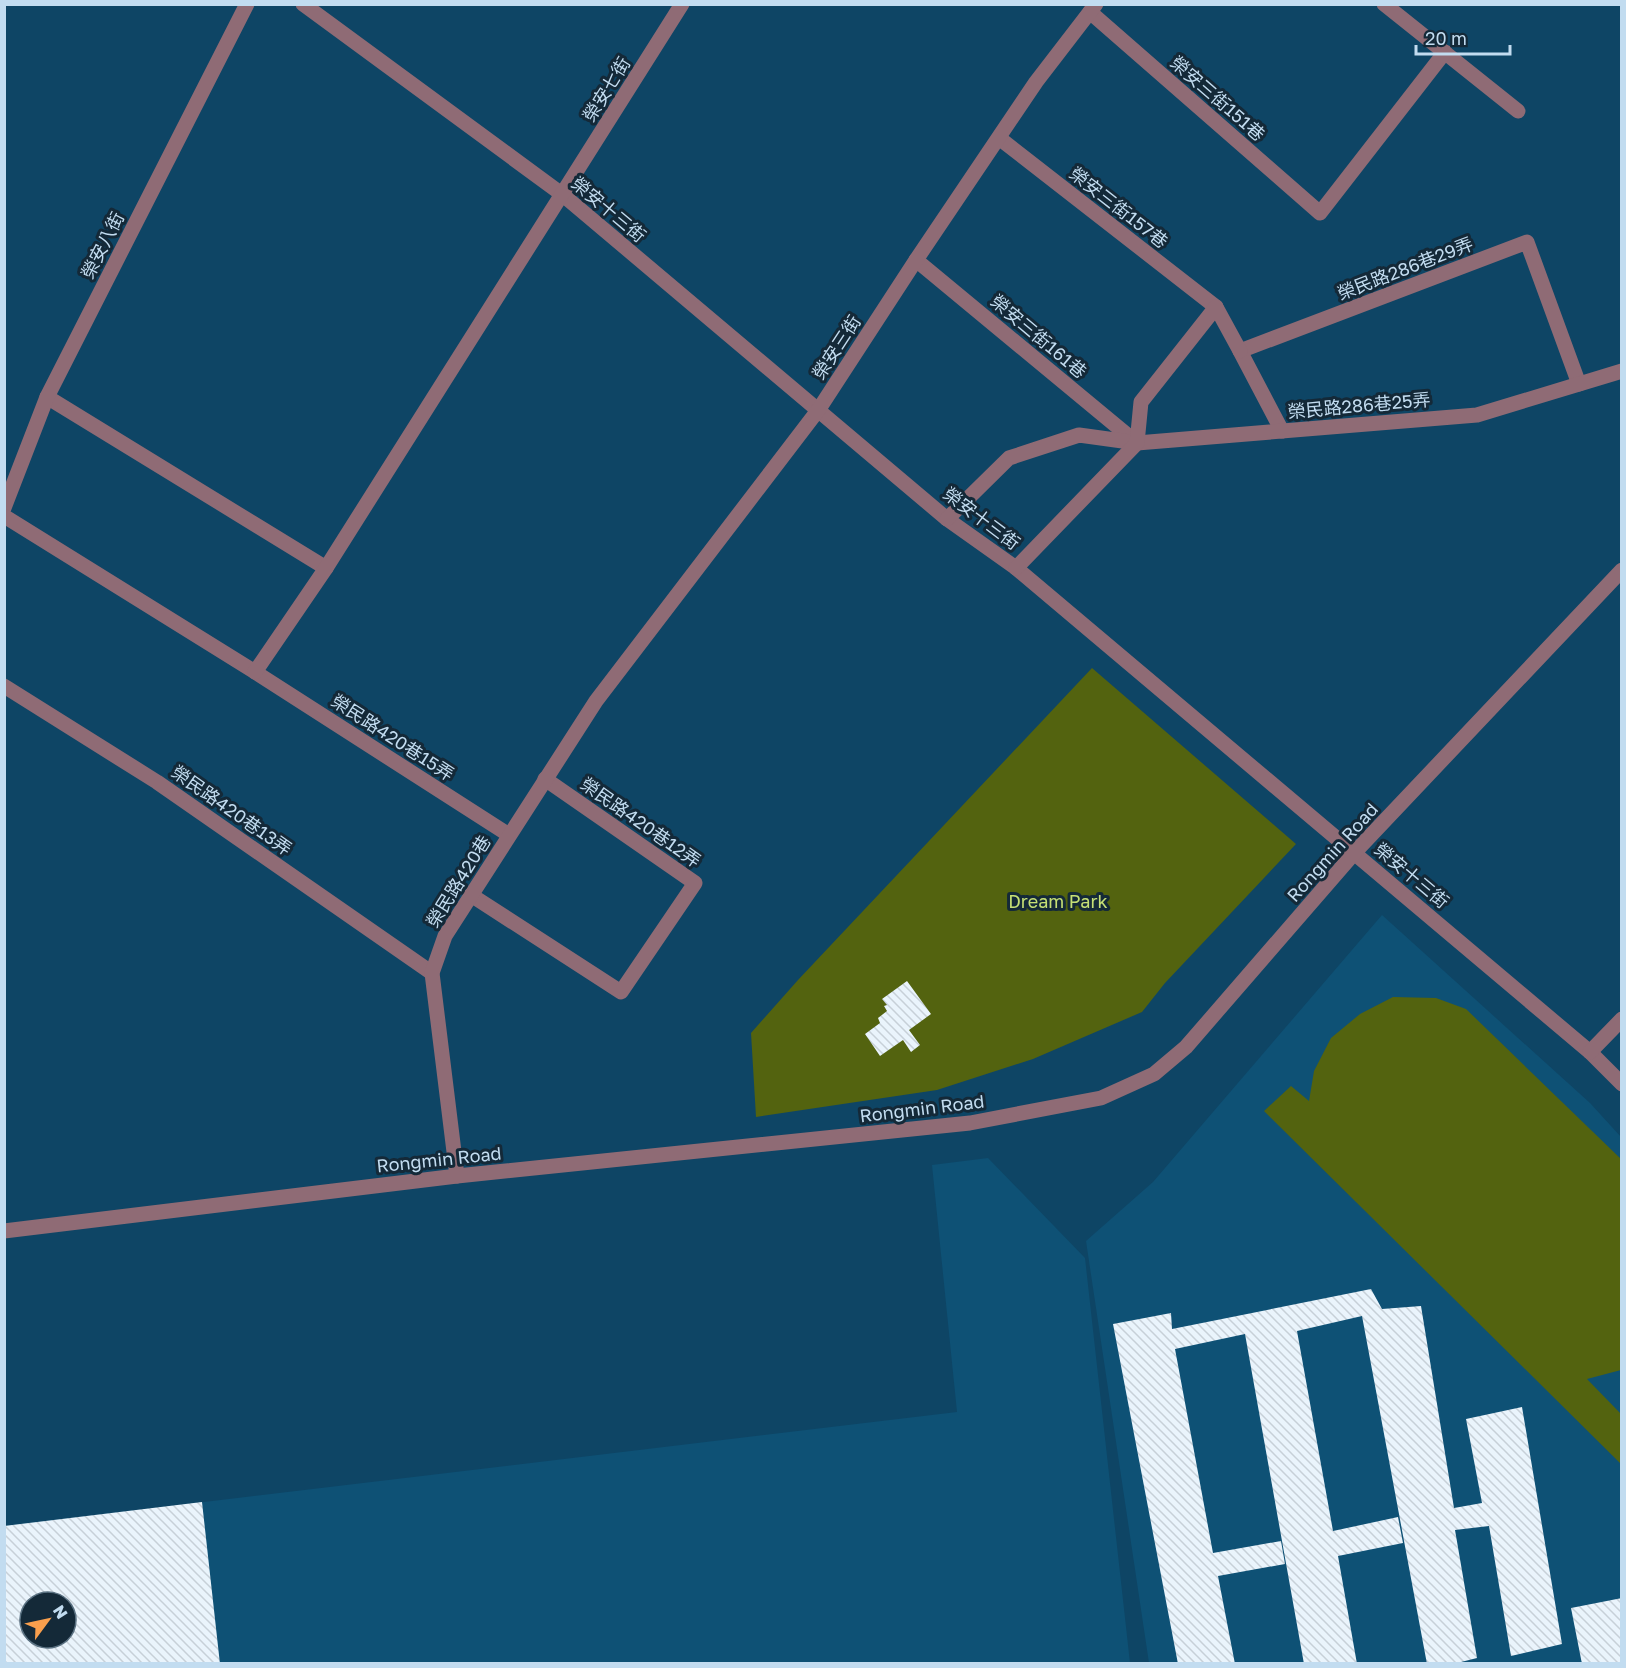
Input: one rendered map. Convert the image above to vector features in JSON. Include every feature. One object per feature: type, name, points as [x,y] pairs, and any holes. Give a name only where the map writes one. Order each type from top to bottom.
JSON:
[{"type":"street","name":"榮安八街","points":[[4,508],[47,397],[247,4]]},
{"type":"street","name":"榮安十三街","points":[[303,4],[562,195],[947,519],[1016,568],[1355,852],[1590,1052],[1622,1084]]},
{"type":"street","name":"榮安七街","points":[[255,672],[326,568],[682,4]]},
{"type":"street","points":[[1384,4],[1518,111]]},
{"type":"street","name":"榮安三街151巷","points":[[1093,8],[1320,213],[1445,52]]},
{"type":"street","name":"榮安三街","points":[[596,701],[819,409],[1036,82],[1093,8]]},
{"type":"street","name":"榮安三街157巷","points":[[999,138],[1216,307]]},
{"type":"street","name":"榮民路286巷29弄","points":[[1240,351],[1527,242],[1580,384]]},
{"type":"street","name":"榮安三街161巷","points":[[916,260],[1137,443]]},
{"type":"street","points":[[1016,568],[1137,443],[1141,402],[1216,307],[1282,431]]},
{"type":"street","name":"榮民路286巷25弄","points":[[947,519],[1009,458],[1079,435],[1137,443],[1477,415],[1622,371]]},
{"type":"street","points":[[47,397],[326,568]]},
{"type":"street","name":"榮民路420巷15弄","points":[[4,516],[255,672],[509,835]]},
{"type":"street","name":"Rongmin Road","points":[[4,1231],[457,1176],[970,1124],[1101,1098],[1154,1074],[1186,1047],[1355,852],[1622,570]]},
{"type":"street","name":"榮民路420巷13弄","points":[[4,686],[157,782],[432,973]]},
{"type":"street","name":"榮民路420巷","points":[[457,1176],[432,973],[445,936],[596,701]]},
{"type":"street","name":"榮民路420巷12弄","points":[[471,895],[621,992],[696,883],[545,780]]},
{"type":"street","points":[[1590,1052],[1622,1018]]},
{"type":"shaded area","points":[[1382,915],[1590,1103],[1621,1137],[1621,1663],[1149,1663],[1086,1241],[1153,1182]]},
{"type":"shaded area","points":[[988,1158],[1085,1258],[1130,1663],[5,1663],[4,1526],[957,1412],[932,1165]]},
{"type":"green space","name":"Dream Park","points":[[1092,668],[1296,844],[1165,983],[1142,1012],[1033,1059],[937,1090],[756,1117],[751,1033],[798,980]]},
{"type":"green space","points":[[1393,997],[1436,998],[1466,1009],[1621,1159],[1621,1370],[1587,1379],[1621,1414],[1621,1464],[1264,1111],[1291,1086],[1309,1101],[1314,1071],[1331,1038],[1360,1014]]},
{"type":"building","points":[[907,981],[931,1014],[909,1030],[920,1045],[911,1052],[903,1040],[880,1056],[865,1034],[880,1023],[878,1018],[887,1011],[884,1006],[887,1005],[882,999]]},
{"type":"building","points":[[1371,1289],[1382,1309],[1421,1306],[1454,1508],[1482,1503],[1466,1419],[1522,1407],[1562,1644],[1511,1656],[1489,1526],[1455,1530],[1477,1658],[1453,1664],[1427,1664],[1362,1316],[1297,1331],[1333,1531],[1398,1517],[1403,1543],[1338,1556],[1357,1664],[1304,1664],[1245,1334],[1175,1349],[1213,1553],[1281,1541],[1285,1564],[1218,1576],[1235,1664],[1178,1664],[1113,1324],[1171,1313],[1172,1329]]},
{"type":"building","points":[[202,1502],[220,1664],[4,1664],[4,1526]]},
{"type":"building","points":[[1622,1598],[1622,1664],[1582,1664],[1571,1608]]}]
